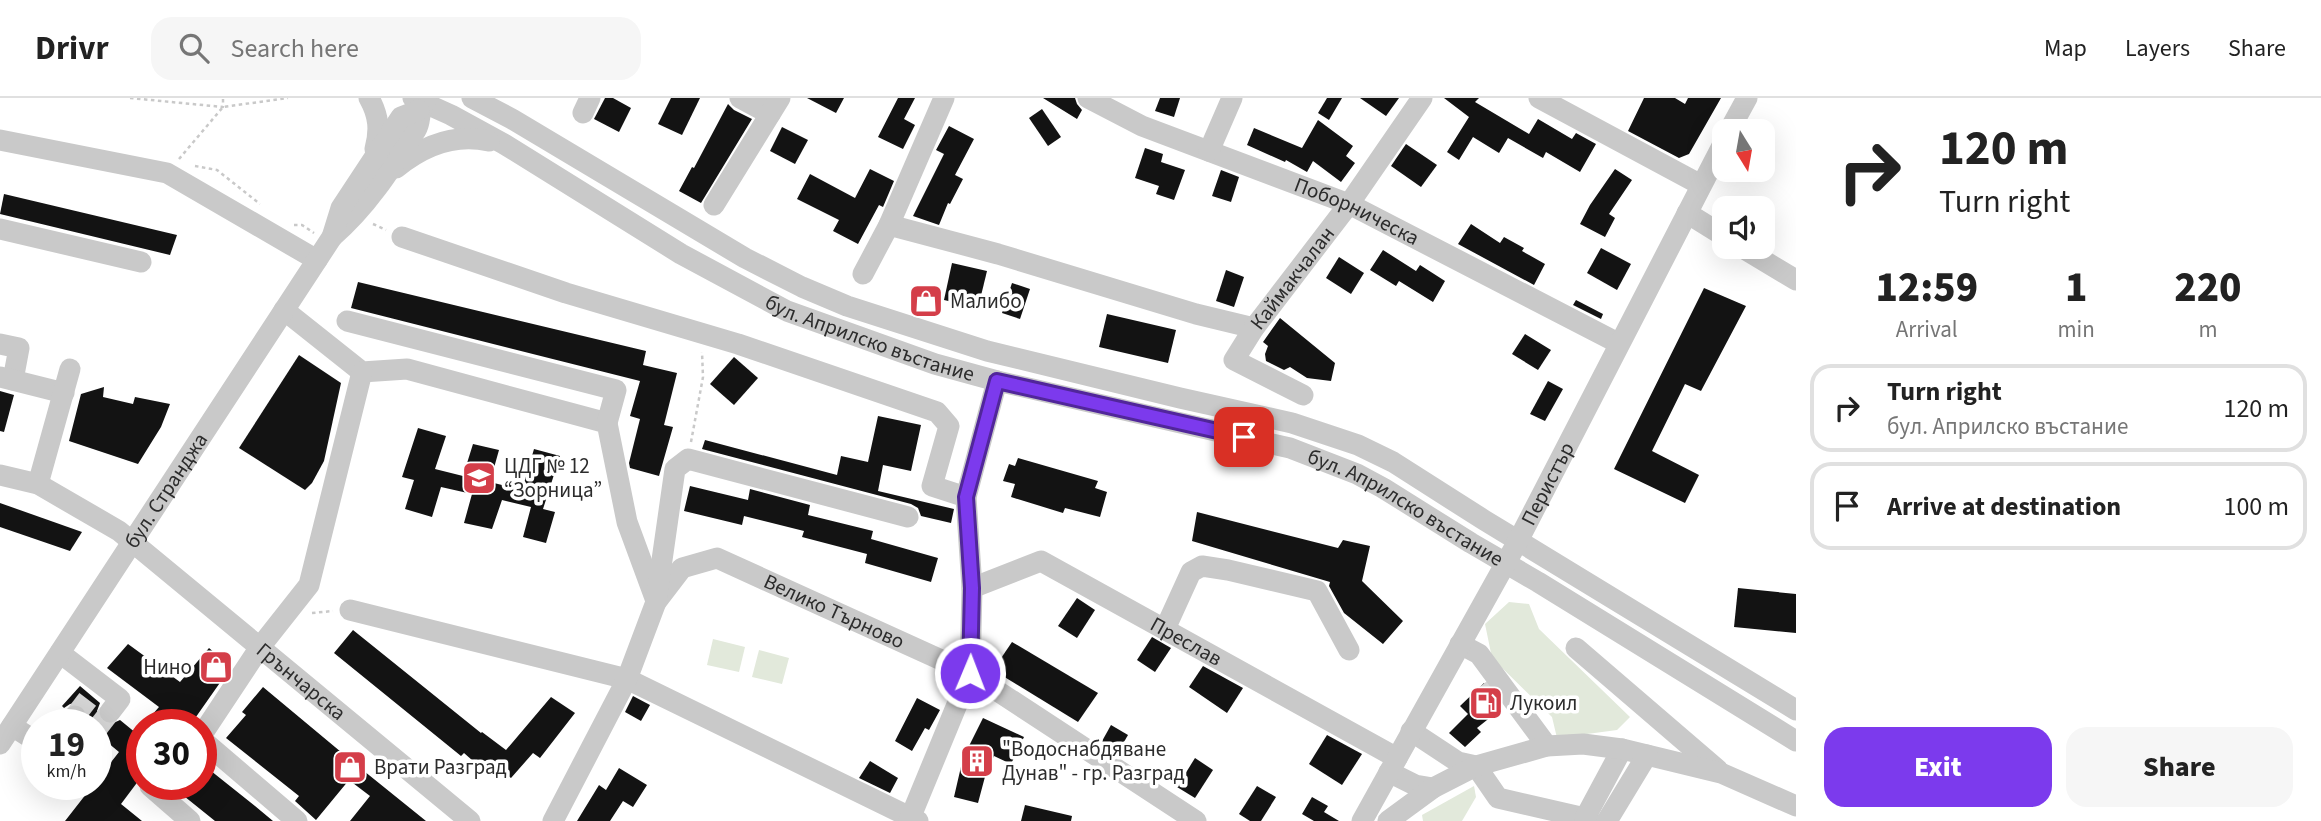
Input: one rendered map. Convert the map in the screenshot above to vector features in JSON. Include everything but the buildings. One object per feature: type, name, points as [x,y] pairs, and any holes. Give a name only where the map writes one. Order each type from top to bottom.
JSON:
[{"type":"street","points":[[369,98],[379,121],[379,134],[372,159]]},
{"type":"street","name":"бул. Априлско въстание","points":[[472,98],[512,119],[745,258],[802,287],[859,310],[987,351],[1326,433],[1358,444],[1796,710]]},
{"type":"street","points":[[494,98],[512,119]]},
{"type":"street","points":[[714,205],[773,103],[740,98]]},
{"type":"street","points":[[863,274],[889,225],[944,98]]},
{"type":"street","name":"Поборническа","points":[[1088,98],[1142,126],[1349,204],[1618,344]]},
{"type":"street","points":[[1209,151],[1232,98]]},
{"type":"street","name":"Каймакчалан","points":[[1303,395],[1234,360],[1254,328],[1349,204],[1422,98]]},
{"type":"street","points":[[1539,98],[1701,185]]},
{"type":"street","points":[[1735,119],[1746,98]]},
{"type":"street","name":"бул. Странджа","points":[[0,744],[317,260],[324,236],[372,159],[401,117],[421,102]]},
{"type":"street","name":"бул. Странджа","points":[[324,236],[356,217],[418,126],[421,102]]},
{"type":"street","name":"бул. Априлско въстание","points":[[421,102],[504,144],[681,254],[787,311],[935,364],[997,381],[1277,445],[1328,461],[1383,488],[1796,741]]},
{"type":"street","points":[[382,181],[407,159],[443,141],[463,138],[504,144]]},
{"type":"street","points":[[0,140],[167,173],[317,260]]},
{"type":"street","name":"Перистър","points":[[1362,821],[1518,541],[1712,164]]},
{"type":"street","points":[[1687,213],[1712,229]]},
{"type":"street","points":[[889,225],[998,254],[1196,314],[1254,328]]},
{"type":"street","points":[[0,229],[141,262]]},
{"type":"street","points":[[402,237],[566,293],[701,333],[937,412],[949,426],[932,486],[966,497]]},
{"type":"street","points":[[1760,259],[1796,281]]},
{"type":"street","points":[[284,310],[362,372],[407,369],[607,423]]},
{"type":"street","points":[[347,321],[616,390],[607,423],[627,522],[656,602]]},
{"type":"street","points":[[0,344],[19,348],[7,378],[64,393]]},
{"type":"street","points":[[38,484],[71,369]]},
{"type":"street","points":[[217,713],[260,647],[309,585],[362,372]]},
{"type":"street","points":[[349,610],[627,679],[913,820],[970,673],[972,588],[966,497],[997,381]]},
{"type":"street","points":[[553,821],[627,679],[656,602],[682,464],[908,517]]},
{"type":"street","name":"Грънчарска","points":[[0,475],[38,484],[133,541],[260,647],[444,813],[470,821]]},
{"type":"street","name":"Велико Търново","points":[[656,602],[682,568],[717,558],[970,673],[1196,821]]},
{"type":"street","name":"Преслав","points":[[972,588],[1041,561],[1165,629],[1393,765],[1415,785],[1433,788]]},
{"type":"street","points":[[1165,629],[1191,572],[1202,566],[1317,591],[1349,650]]},
{"type":"street","points":[[1576,648],[1721,773]]},
{"type":"street","points":[[1457,649],[1473,664],[1486,682]]},
{"type":"street","points":[[1457,649],[1479,654],[1547,746]]},
{"type":"street","points":[[60,653],[96,690],[120,699],[112,709]]},
{"type":"street","points":[[1504,706],[1517,725],[1526,750]]},
{"type":"street","points":[[12,726],[21,732]]},
{"type":"street","points":[[1411,731],[1458,762],[1476,766],[1498,798],[1587,819],[1622,749]]},
{"type":"street","points":[[1388,821],[1433,788],[1476,766],[1526,750],[1583,744],[1622,749],[1721,773],[1796,806]]},
{"type":"street","points":[[217,751],[297,821]]},
{"type":"street","points":[[1607,821],[1647,755]]},
{"type":"street","points":[[166,800],[190,821]]},
{"type":"path","points":[[130,98],[223,107],[288,98]]},
{"type":"path","points":[[223,98],[223,107],[176,163],[217,170],[267,209]]},
{"type":"path","points":[[356,217],[402,237]]},
{"type":"path","points":[[286,225],[302,225],[324,236]]},
{"type":"path","points":[[682,464],[703,377],[701,333]]},
{"type":"path","points":[[284,615],[349,610]]},
{"type":"shaded area","points":[[1509,602],[1529,604],[1539,629],[1630,717],[1617,730],[1557,738],[1552,717],[1492,658],[1485,624]]},
{"type":"shaded area","points":[[713,639],[745,647],[739,672],[707,665]]},
{"type":"shaded area","points":[[759,650],[789,658],[782,684],[752,677]]},
{"type":"shaded area","points":[[1474,786],[1476,797],[1462,821],[1423,821],[1422,815]]},
{"type":"tunnel","points":[[1486,682],[1504,706]]},
{"type":"tunnel","points":[[80,709],[91,695]]},
{"type":"place","name":"Малибо","points":[[926,301]]},
{"type":"place","name":"ЦДГ № 12 “Зорница”","points":[[479,478]]},
{"type":"place","name":"Нино","points":[[216,667]]},
{"type":"place","name":"Лукоил","points":[[1486,703]]},
{"type":"place","name":"\"Водоснабдяване Дунав\" - гр. Разград","points":[[977,761]]},
{"type":"place","name":"Врати Разград","points":[[350,767]]},
{"type":"route","points":[[970,673],[972,588],[966,497],[997,381],[1244,437]]}]
